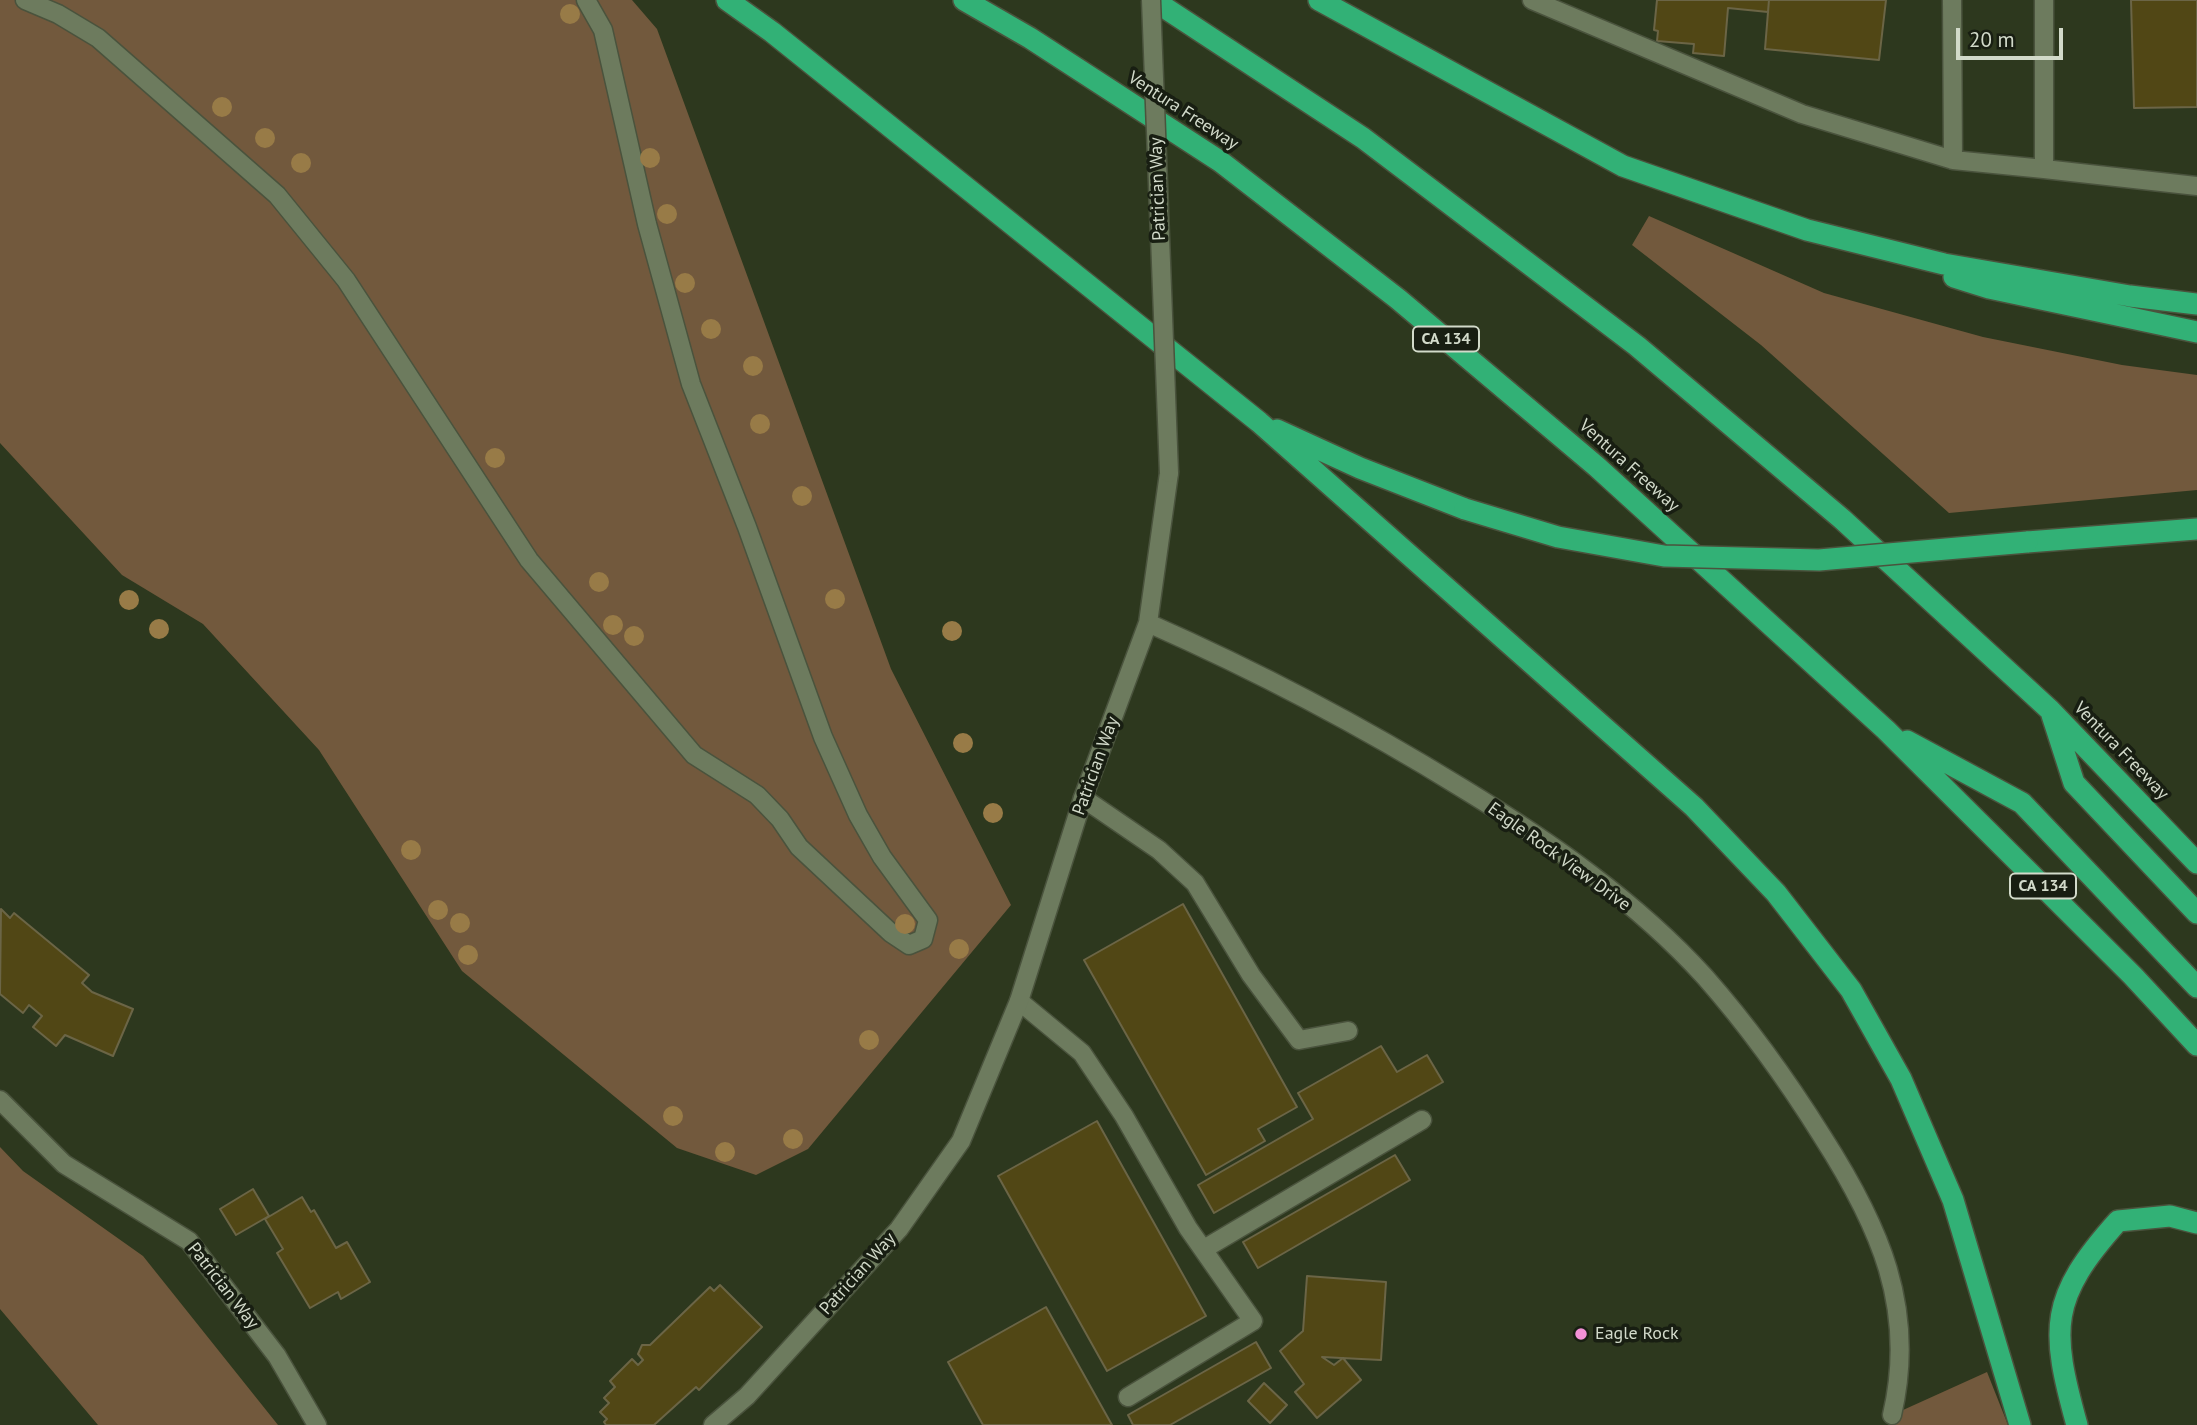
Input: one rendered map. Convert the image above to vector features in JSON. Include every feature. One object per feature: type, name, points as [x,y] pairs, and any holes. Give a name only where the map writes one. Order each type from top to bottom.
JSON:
[{"type":"highway","points":[[727,0],[772,32],[1259,422],[1694,807],[1776,893],[1851,990],[1901,1079],[1953,1200],[2020,1425]]},
{"type":"highway","name":"Ventura Freeway","points":[[964,0],[1030,38],[1221,162],[1398,299],[1596,466],[1886,730],[2133,976],[2197,1045]]},
{"type":"highway","name":"Ventura Freeway","points":[[1152,0],[1363,138],[1637,346],[1842,519],[2050,710],[2197,863]]},
{"type":"highway","points":[[1320,0],[1623,166],[1807,230],[1989,288],[2197,332]]},
{"type":"highway","points":[[1807,230],[1944,264],[2130,296],[2197,304]]},
{"type":"highway","points":[[1259,422],[1360,468],[1465,509],[1558,537],[1664,555],[1819,560],[2197,529]]},
{"type":"highway","points":[[2050,710],[2074,783],[2197,913]]},
{"type":"highway","points":[[1886,730],[2022,803],[2197,987]]},
{"type":"highway","points":[[2077,1425],[2063,1376],[2059,1328],[2068,1287],[2087,1255],[2118,1222],[2170,1216],[2197,1223]]},
{"type":"street","points":[[25,0],[58,14],[98,38],[277,195],[346,279],[529,560],[694,755],[757,795],[780,818],[799,848],[891,933],[909,945],[923,939],[928,920],[882,857],[828,748],[691,384],[647,224],[603,30],[586,0]]},
{"type":"street","name":"Patrician Way","points":[[713,1425],[747,1396],[899,1229],[961,1141],[1019,1001],[1083,798],[1147,623],[1168,473],[1152,0]]},
{"type":"street","points":[[1532,0],[1802,114],[1953,160],[2197,186]]},
{"type":"street","points":[[1952,0],[1953,160]]},
{"type":"street","points":[[2044,0],[2044,169]]},
{"type":"street","name":"Eagle Rock View Drive","points":[[1147,623],[1245,666],[1370,732],[1518,822],[1612,890],[1703,975],[1776,1063],[1851,1182],[1887,1262],[1901,1324],[1901,1378],[1889,1420]]},
{"type":"street","points":[[1083,798],[1159,850],[1195,883],[1251,975],[1298,1040],[1348,1031]]},
{"type":"street","points":[[1019,1001],[1082,1053],[1124,1116],[1203,1250],[1253,1321],[1128,1397]]},
{"type":"street","name":"Patrician Way","points":[[0,1100],[64,1164],[189,1241],[277,1356],[317,1425]]},
{"type":"street","points":[[1203,1250],[1422,1121]]},
{"type":"shaded area","points":[[0,0],[632,0],[657,29],[891,669],[1011,905],[808,1149],[756,1175],[677,1148],[462,971],[319,750],[203,624],[122,575],[0,443]]},
{"type":"shaded area","points":[[1649,216],[1824,293],[1983,337],[2122,365],[2197,375],[2197,490],[1949,513],[1761,345],[1632,245]]},
{"type":"shaded area","points":[[0,1147],[23,1171],[143,1256],[278,1425],[98,1425],[0,1309]]},
{"type":"shaded area","points":[[1987,1372],[2008,1425],[1889,1425],[1892,1415]]},
{"type":"building","points":[[1657,0],[1769,0],[1768,12],[1728,8],[1724,56],[1693,53],[1694,44],[1657,41],[1658,31],[1654,30]]},
{"type":"building","points":[[1769,0],[1886,0],[1879,60],[1765,49]]},
{"type":"building","points":[[2131,0],[2197,0],[2197,107],[2134,108]]},
{"type":"building","points":[[1183,904],[1297,1107],[1258,1129],[1265,1141],[1206,1175],[1084,960]]},
{"type":"building","points":[[1,909],[10,918],[14,913],[89,975],[82,983],[92,992],[133,1009],[113,1056],[65,1035],[56,1046],[33,1027],[42,1016],[29,1005],[23,1013],[0,994]]},
{"type":"building","points":[[1381,1046],[1397,1072],[1427,1055],[1443,1082],[1214,1213],[1198,1185],[1313,1119],[1298,1093]]},
{"type":"building","points":[[1097,1121],[1206,1316],[1107,1371],[998,1176]]},
{"type":"building","points":[[1395,1155],[1410,1180],[1258,1268],[1243,1242]]},
{"type":"building","points":[[253,1189],[269,1216],[236,1235],[220,1209]]},
{"type":"building","points":[[302,1197],[311,1212],[314,1210],[336,1248],[347,1242],[370,1282],[341,1299],[338,1292],[310,1308],[277,1253],[283,1249],[265,1219]]},
{"type":"building","points":[[1307,1276],[1386,1282],[1381,1360],[1343,1358],[1361,1380],[1317,1418],[1295,1392],[1304,1384],[1280,1351],[1303,1331]],"holes":[[[1322,1357],[1343,1358],[1334,1365]]]},
{"type":"building","points":[[720,1285],[762,1327],[699,1390],[696,1387],[654,1425],[606,1425],[604,1422],[607,1419],[600,1412],[609,1403],[604,1398],[615,1387],[610,1381],[632,1359],[638,1365],[643,1360],[638,1354],[642,1345],[650,1345],[710,1287],[714,1291]]},
{"type":"building","points":[[1046,1307],[1112,1425],[983,1425],[948,1362]]},
{"type":"building","points":[[1256,1342],[1271,1368],[1170,1425],[1133,1425],[1128,1415]]},
{"type":"building","points":[[1264,1383],[1287,1405],[1270,1423],[1248,1401]]},
{"type":"place","name":"Eagle Rock","points":[[1581,1334]]}]
